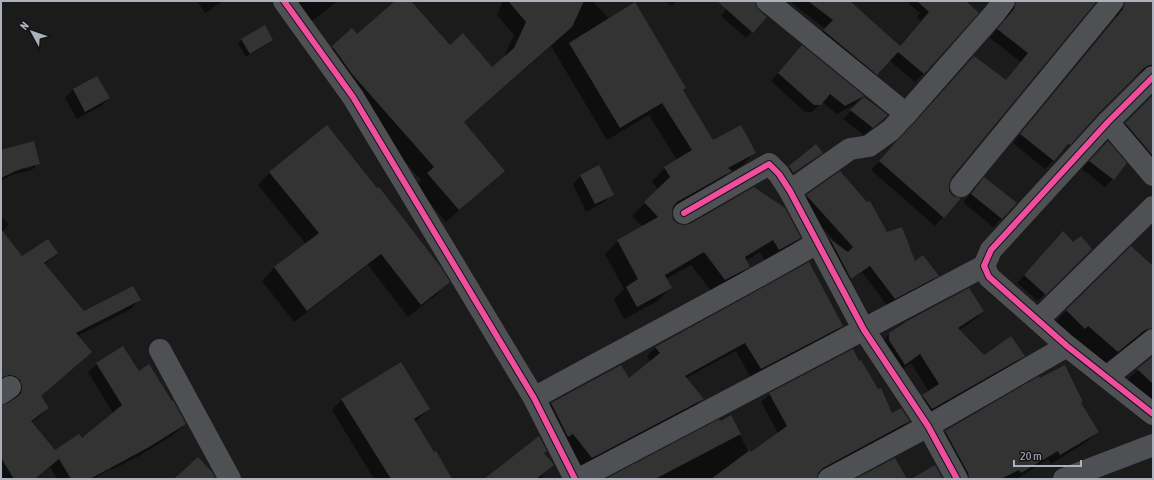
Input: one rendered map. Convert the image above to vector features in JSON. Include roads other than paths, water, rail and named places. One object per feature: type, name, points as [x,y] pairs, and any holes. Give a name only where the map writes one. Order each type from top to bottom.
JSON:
[{"type":"street","points":[[284,1],[353,97],[534,398],[575,479]]},
{"type":"street","points":[[767,1],[906,114]]},
{"type":"street","points":[[790,191],[850,149],[868,146],[891,130],[1004,1]]},
{"type":"street","points":[[961,186],[1113,1]]},
{"type":"street","points":[[579,479],[984,266],[991,250],[1108,122],[1153,77]]},
{"type":"street","points":[[1108,122],[1153,175]]},
{"type":"street","points":[[684,213],[769,164],[780,174],[864,330],[928,426],[957,479]]},
{"type":"street","points":[[1038,320],[1153,207]]},
{"type":"street","points":[[534,398],[743,286],[818,243]]},
{"type":"street","points":[[984,266],[989,277],[1067,346],[1153,414]]},
{"type":"street","points":[[1107,377],[1153,340]]},
{"type":"street","points":[[828,479],[928,426],[1067,346]]},
{"type":"street","points":[[160,350],[230,479]]},
{"type":"street","points":[[1064,479],[1153,445]]}]
